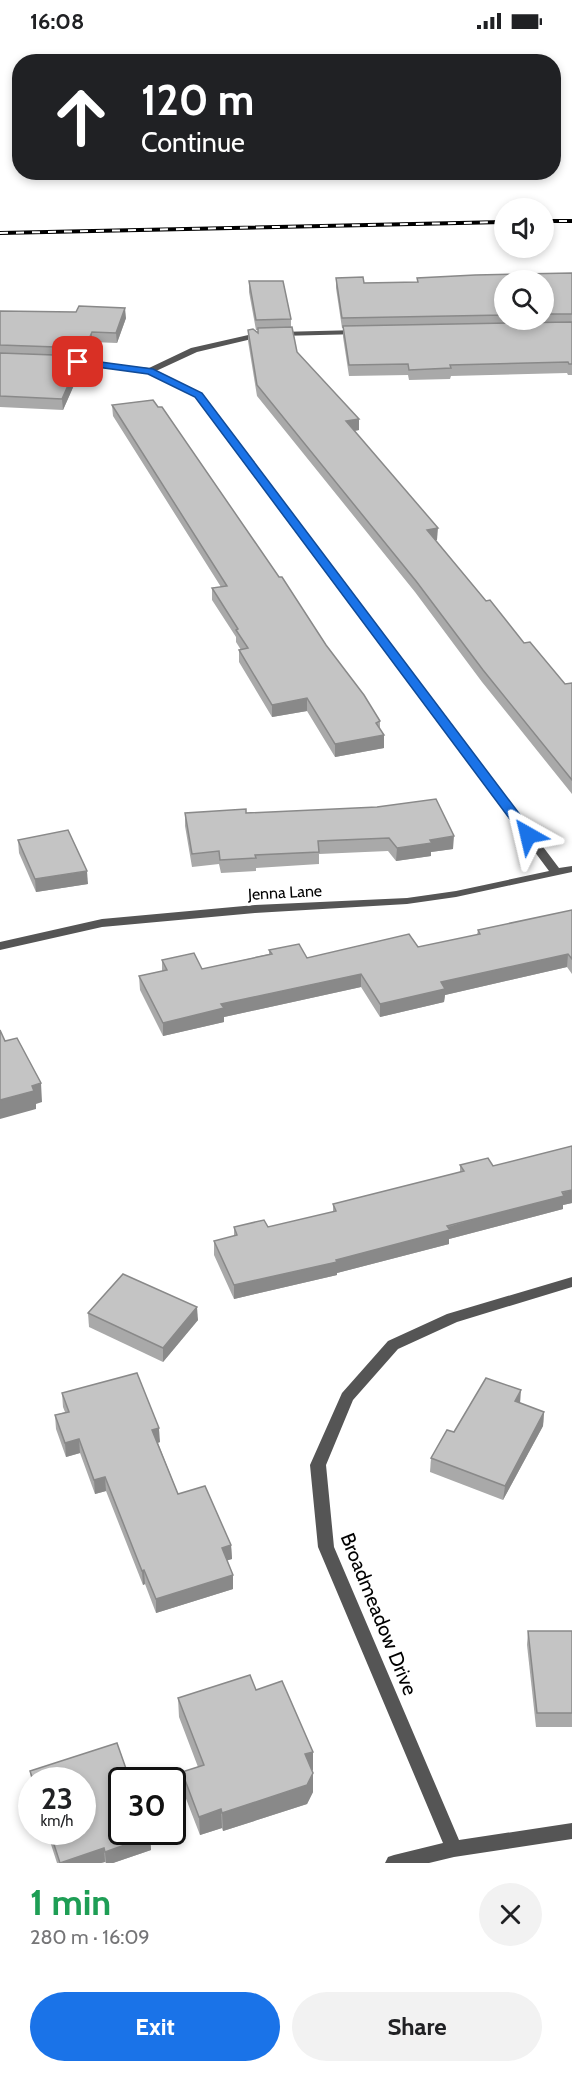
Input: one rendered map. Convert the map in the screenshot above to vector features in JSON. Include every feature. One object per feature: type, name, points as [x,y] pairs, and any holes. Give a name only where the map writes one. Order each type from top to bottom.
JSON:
[{"type":"street","points":[[150,371],[194,350],[258,334],[362,332]]},
{"type":"street","points":[[56,361],[150,371],[198,395],[556,872]]},
{"type":"street","name":"Jenna Lane","points":[[0,946],[102,923],[255,909],[407,901],[456,894],[572,869]]},
{"type":"street","name":"Broadmeadow Drive","points":[[454,1849],[326,1547],[318,1465],[347,1397],[393,1345],[452,1318],[572,1282]]},
{"type":"street","points":[[394,1863],[454,1849],[572,1831]]},
{"type":"street","points":[[425,1863],[454,1849]]},
{"type":"building","points":[[554,273],[572,273],[572,314],[554,314]]},
{"type":"building","points":[[494,275],[494,315],[342,318],[336,278],[363,277],[364,283],[418,282],[417,278]]},
{"type":"building","points":[[249,281],[283,281],[291,319],[256,320]]},
{"type":"building","points":[[79,306],[125,308],[116,333],[92,332],[85,348],[0,345],[0,311],[76,312]]},
{"type":"building","points":[[554,322],[572,322],[572,364],[568,362],[450,365],[451,368],[409,370],[408,364],[349,365],[343,326],[494,323],[494,330],[554,330]]},
{"type":"building","points":[[292,327],[297,352],[359,419],[346,421],[438,528],[427,530],[486,601],[490,600],[524,643],[530,642],[565,684],[572,683],[572,780],[483,670],[416,581],[257,385],[248,330],[253,329],[258,333],[258,328]]},
{"type":"building","points":[[0,353],[81,356],[62,399],[0,396]]},
{"type":"building","points":[[153,400],[158,407],[162,407],[279,577],[282,577],[326,645],[364,695],[380,721],[376,723],[384,735],[335,744],[307,698],[272,705],[239,650],[248,648],[212,588],[227,586],[112,405]]},
{"type":"building","points":[[436,799],[454,836],[430,840],[432,843],[397,848],[389,838],[318,841],[319,852],[255,855],[256,858],[220,860],[219,851],[192,854],[185,813],[246,809],[246,813],[377,807]]},
{"type":"building","points":[[68,830],[87,871],[35,879],[18,840]]},
{"type":"building","points":[[572,910],[572,959],[568,954],[441,982],[445,989],[380,1004],[361,974],[221,1004],[224,1008],[163,1023],[139,976],[167,970],[162,960],[194,953],[202,969],[272,954],[269,950],[299,944],[307,958],[409,934],[418,947],[480,934],[478,930]]},
{"type":"building","points":[[0,1030],[5,1041],[17,1038],[41,1083],[32,1086],[34,1091],[0,1100]]},
{"type":"building","points":[[572,1146],[572,1190],[562,1192],[564,1196],[447,1226],[450,1230],[336,1260],[337,1262],[234,1285],[214,1241],[237,1235],[234,1227],[264,1220],[268,1227],[336,1211],[333,1204],[464,1171],[460,1165],[488,1158],[493,1166]]},
{"type":"building","points":[[123,1274],[197,1307],[163,1348],[88,1313]]},
{"type":"building","points":[[137,1373],[159,1428],[152,1430],[178,1494],[205,1486],[231,1545],[222,1548],[233,1575],[156,1599],[144,1570],[142,1571],[105,1477],[94,1480],[79,1439],[65,1443],[55,1415],[69,1412],[62,1393]]},
{"type":"building","points":[[486,1378],[521,1390],[515,1401],[544,1412],[505,1486],[431,1458],[447,1430],[454,1432]]},
{"type":"building","points":[[528,1631],[572,1631],[572,1713],[537,1713]]},
{"type":"building","points":[[250,1675],[256,1690],[282,1681],[313,1752],[305,1754],[313,1773],[307,1785],[222,1813],[221,1809],[199,1817],[186,1783],[186,1771],[204,1765],[178,1698]]},
{"type":"building","points":[[117,1743],[125,1767],[108,1767],[108,1845],[125,1845],[105,1852],[104,1848],[60,1863],[54,1845],[96,1845],[96,1767],[42,1767]]},
{"type":"railway","points":[[554,221],[572,221]]},
{"type":"railway","points":[[0,233],[494,222]]},
{"type":"route","points":[[78,362],[150,371],[198,395],[528,835]]}]
